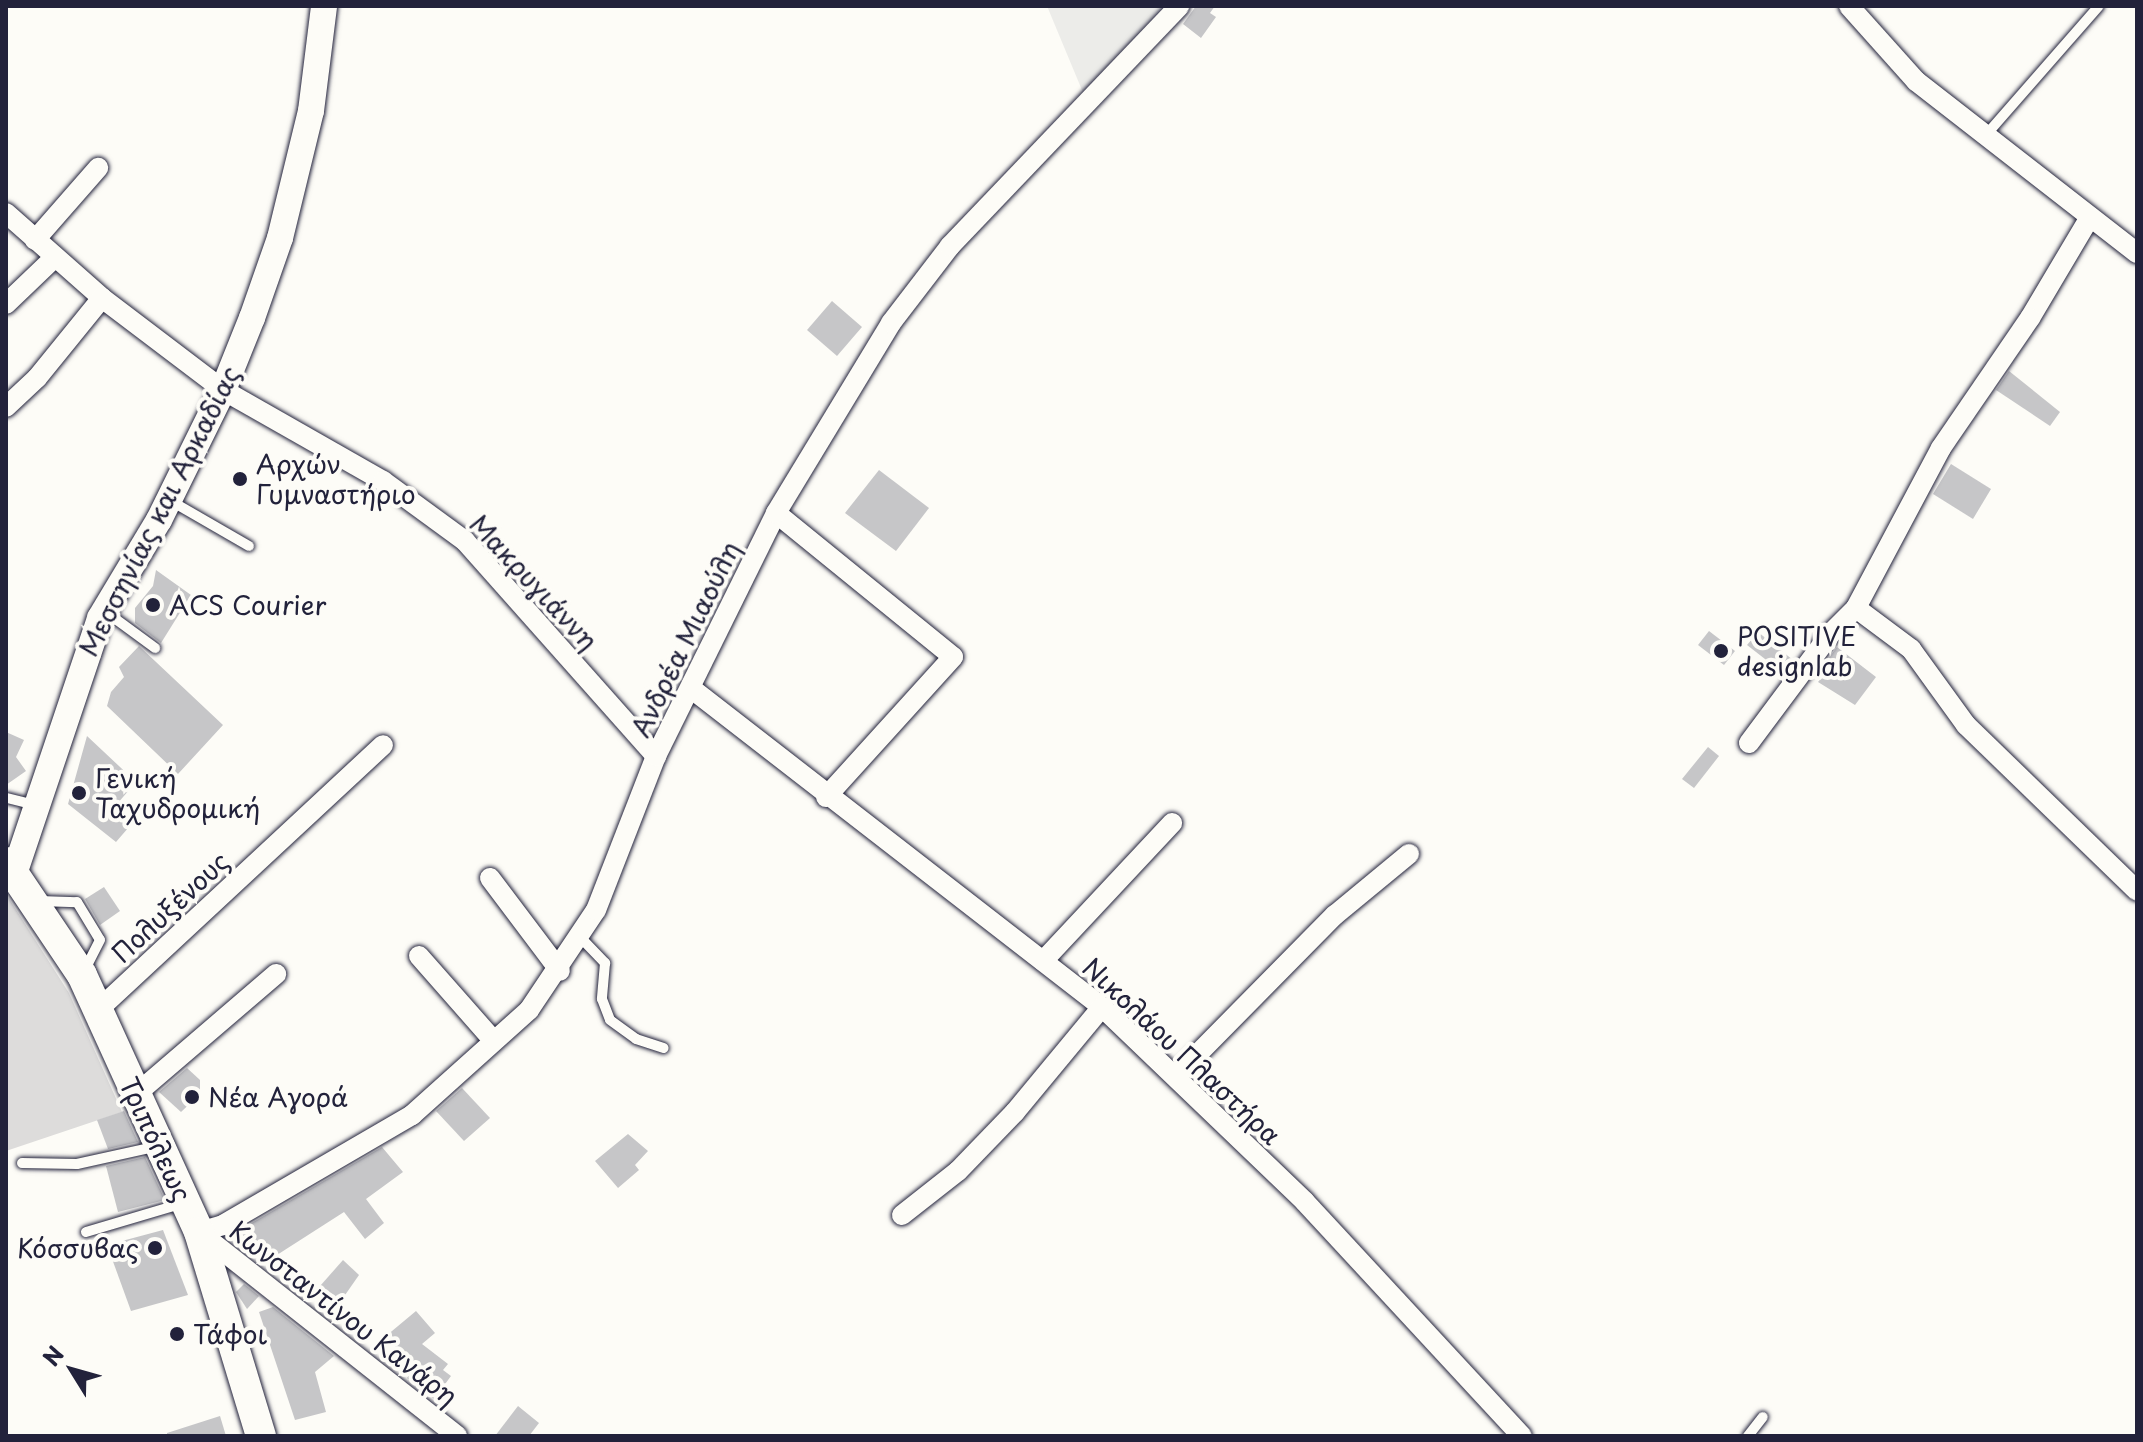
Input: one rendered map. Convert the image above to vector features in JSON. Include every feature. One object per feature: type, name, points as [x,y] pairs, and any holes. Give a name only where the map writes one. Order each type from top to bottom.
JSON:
[{"type":"main road","name":"Τριπόλεως","points":[[10,868],[82,975],[199,1232],[261,1436]]},
{"type":"street","name":"Μεσσηνίας και Αρκαδίας","points":[[10,868],[38,805],[78,674],[105,611],[169,500],[223,390],[280,238],[311,111],[324,6]]},
{"type":"street","points":[[1849,6],[1916,81],[2137,253]]},
{"type":"street","name":"Ανδρέα Μιαούλη","points":[[199,1232],[223,1225],[412,1115],[529,1010],[581,938],[656,756],[692,689],[776,513],[891,323],[950,246],[1176,7]]},
{"type":"street","points":[[35,240],[98,168]]},
{"type":"street","name":"Μακρυγιάννη","points":[[6,213],[102,298],[223,390],[383,481],[465,541],[656,756]]},
{"type":"street","points":[[1749,743],[1831,633],[1856,608],[1941,448],[2030,318],[2090,217]]},
{"type":"street","points":[[6,304],[55,257]]},
{"type":"street","points":[[6,407],[37,378],[102,298]]},
{"type":"street","points":[[776,513],[953,657],[826,797]]},
{"type":"street","points":[[1856,608],[1911,649],[1966,725],[2137,891]]},
{"type":"street","name":"Νικολάου Πλαστήρα","points":[[692,689],[826,797],[1102,1007],[1177,1075],[1305,1202],[1522,1436]]},
{"type":"street","name":"Πολυξένους","points":[[98,1010],[383,745]]},
{"type":"street","points":[[1043,961],[1172,823]]},
{"type":"street","points":[[1177,1075],[1335,915],[1409,854]]},
{"type":"street","points":[[490,878],[560,971]]},
{"type":"street","points":[[419,956],[494,1041]]},
{"type":"street","points":[[135,1095],[276,974]]},
{"type":"street","points":[[902,1215],[958,1171],[1015,1112],[1102,1007]]},
{"type":"street","name":"Κωνσταντίνου Κανάρη","points":[[199,1232],[457,1436]]},
{"type":"lane","points":[[1986,135],[2099,6]]},
{"type":"lane","points":[[169,500],[249,546]]},
{"type":"lane","points":[[105,611],[155,648]]},
{"type":"lane","points":[[6,798],[38,805]]},
{"type":"lane","points":[[581,938],[605,963],[602,999],[610,1020],[636,1039],[664,1048]]},
{"type":"lane","points":[[22,1163],[77,1164],[159,1145]]},
{"type":"lane","points":[[86,1232],[186,1203]]},
{"type":"lane","points":[[1748,1436],[1763,1417]]},
{"type":"shaded area","points":[[1047,6],[1169,6],[1084,95]]},
{"type":"shaded area","points":[[6,894],[69,993],[122,1112],[6,1151]]},
{"type":"building","points":[[1196,6],[1215,6],[1210,13],[1216,17],[1201,38],[1183,24]]},
{"type":"building","points":[[832,301],[862,327],[837,356],[807,330]]},
{"type":"building","points":[[2009,371],[2060,412],[2050,426],[1996,390]]},
{"type":"building","points":[[1951,464],[1991,489],[1973,519],[1933,494]]},
{"type":"building","points":[[879,470],[929,508],[896,551],[845,513]]},
{"type":"building","points":[[156,570],[191,595],[161,643],[135,623],[135,608],[153,586]]},
{"type":"building","points":[[1709,631],[1735,651],[1724,665],[1698,645]]},
{"type":"building","points":[[1758,632],[1793,660],[1783,673],[1747,645]]},
{"type":"building","points":[[139,646],[223,725],[178,774],[107,706],[111,692],[124,677],[119,667]]},
{"type":"building","points":[[1837,647],[1876,677],[1855,705],[1818,682],[1822,677],[1817,674]]},
{"type":"building","points":[[6,732],[24,740],[16,757],[26,771],[6,785]]},
{"type":"building","points":[[87,736],[136,782],[117,804],[135,820],[116,842],[68,804]]},
{"type":"building","points":[[1708,747],[1719,756],[1694,788],[1682,779]]},
{"type":"building","points":[[104,887],[120,911],[100,925],[85,899]]},
{"type":"building","points":[[187,1068],[200,1080],[200,1094],[181,1112],[159,1092]]},
{"type":"building","points":[[462,1088],[490,1118],[464,1141],[436,1111]]},
{"type":"building","points":[[124,1111],[138,1142],[108,1149],[97,1120]]},
{"type":"building","points":[[628,1134],[648,1151],[635,1165],[639,1170],[618,1188],[595,1161]]},
{"type":"building","points":[[382,1147],[403,1172],[366,1199],[384,1223],[365,1239],[344,1212],[266,1262],[233,1234]]},
{"type":"building","points":[[145,1157],[165,1200],[118,1212],[106,1166]]},
{"type":"building","points":[[163,1230],[188,1295],[131,1311],[107,1245]]},
{"type":"building","points":[[343,1260],[359,1275],[336,1308],[313,1294]]},
{"type":"building","points":[[244,1284],[259,1296],[247,1309],[236,1292]]},
{"type":"building","points":[[273,1307],[334,1356],[315,1372],[326,1412],[295,1420],[259,1312]]},
{"type":"building","points":[[416,1311],[435,1333],[422,1344],[448,1364],[443,1370],[451,1376],[434,1399],[407,1378],[414,1368],[386,1336]]},
{"type":"building","points":[[518,1406],[539,1423],[529,1436],[495,1436]]},
{"type":"building","points":[[220,1416],[226,1436],[167,1436],[167,1433]]},
{"type":"place","name":"Αρχών Γυμναστήριο","points":[[240,479]]},
{"type":"place","name":"ACS Courier","points":[[153,605]]},
{"type":"place","name":"POSITIVE designlab","points":[[1721,651]]},
{"type":"place","name":"Γενική Ταχυδρομική","points":[[79,793]]},
{"type":"place","name":"Νέα Αγορά","points":[[192,1097]]},
{"type":"place","name":"Κόσσυβας","points":[[155,1248]]},
{"type":"place","name":"Τάφοι","points":[[177,1334]]}]
